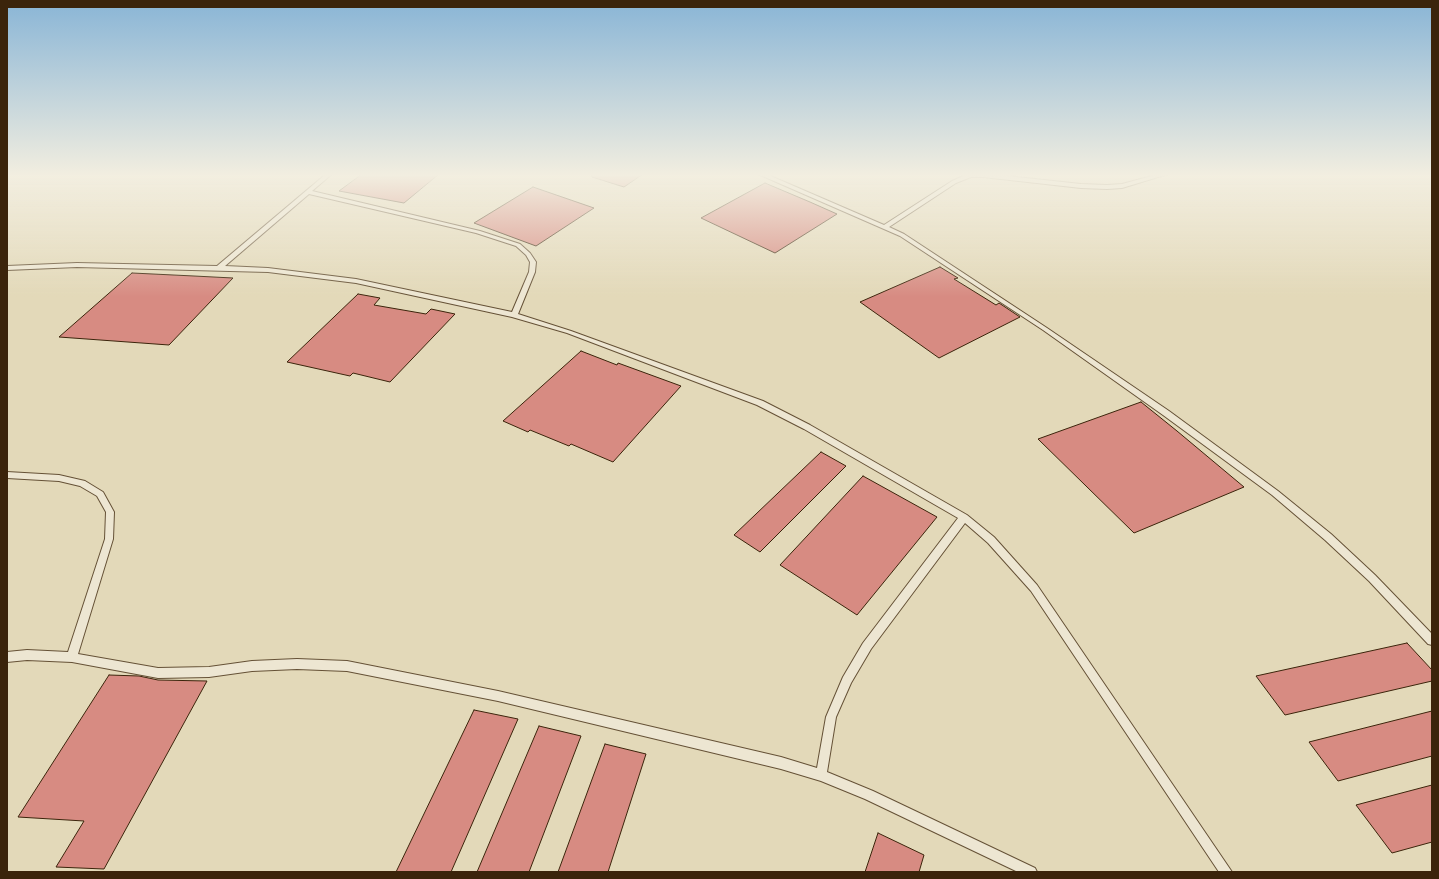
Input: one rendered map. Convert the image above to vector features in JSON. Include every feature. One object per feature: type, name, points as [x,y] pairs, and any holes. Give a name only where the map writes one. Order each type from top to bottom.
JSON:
[{"type":"lane","points":[[219,268],[281,215]]},
{"type":"lane","points":[[406,215],[478,232],[518,245],[528,254],[533,262],[532,272],[514,315]]},
{"type":"lane","points":[[857,215],[902,235],[1045,329],[1166,413],[1268,489],[1328,537],[1372,578],[1432,641]]},
{"type":"lane","points":[[885,227],[903,215]]},
{"type":"lane","points":[[7,268],[77,265],[219,268],[288,272],[356,281],[514,315],[576,335],[760,403],[807,427],[964,518],[992,540],[1034,588],[1226,872]]},
{"type":"lane","points":[[7,475],[59,478],[82,483],[100,494],[110,512],[109,539],[72,657]]},
{"type":"lane","points":[[821,775],[831,718],[847,680],[867,646],[964,518]]},
{"type":"lane","points":[[7,657],[72,657],[127,669],[158,673],[201,672],[252,666],[297,664],[347,666],[498,696],[781,763],[821,775],[870,795],[1031,872]]},
{"type":"building","points":[[487,215],[583,215],[536,246],[474,223]]},
{"type":"building","points":[[706,215],[835,215],[775,253],[701,218]]},
{"type":"building","points":[[940,267],[958,278],[954,279],[996,305],[999,303],[1020,317],[939,358],[860,302]]},
{"type":"building","points":[[132,273],[233,278],[169,345],[59,337]]},
{"type":"building","points":[[358,294],[380,298],[374,305],[426,314],[431,309],[455,314],[390,382],[353,373],[350,376],[287,362]]},
{"type":"building","points":[[581,351],[617,365],[618,363],[681,386],[613,462],[571,444],[569,446],[530,430],[528,432],[503,421]]},
{"type":"building","points":[[1141,402],[1244,487],[1134,533],[1038,439]]},
{"type":"building","points":[[821,452],[846,466],[760,552],[734,535]]},
{"type":"building","points":[[863,476],[937,517],[857,615],[780,565]]},
{"type":"building","points":[[1407,643],[1432,670],[1432,681],[1285,715],[1256,676]]},
{"type":"building","points":[[109,675],[139,676],[158,680],[207,681],[104,869],[56,867],[84,821],[18,817]]},
{"type":"building","points":[[474,710],[518,719],[451,872],[396,872]]},
{"type":"building","points":[[1432,711],[1432,756],[1338,781],[1309,742]]},
{"type":"building","points":[[539,726],[581,736],[529,872],[477,872]]},
{"type":"building","points":[[605,744],[646,754],[608,872],[558,872]]},
{"type":"building","points":[[1432,785],[1432,842],[1392,853],[1356,805]]},
{"type":"building","points":[[878,833],[924,855],[919,872],[865,872]]}]
